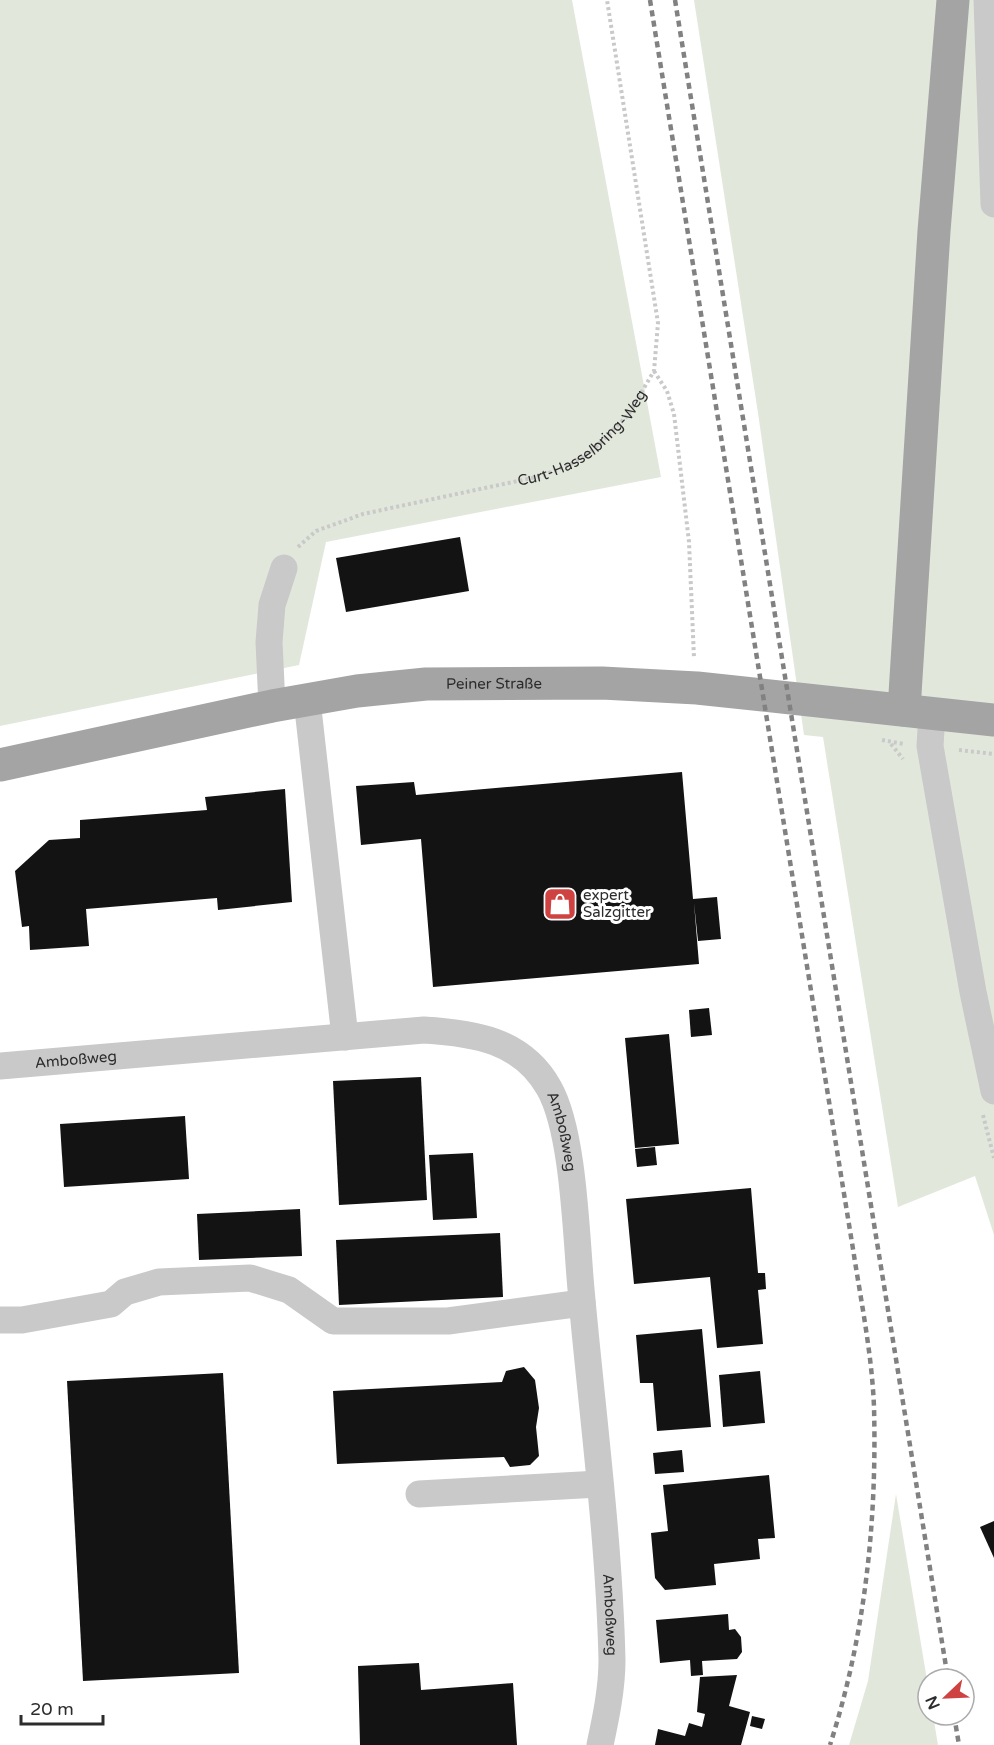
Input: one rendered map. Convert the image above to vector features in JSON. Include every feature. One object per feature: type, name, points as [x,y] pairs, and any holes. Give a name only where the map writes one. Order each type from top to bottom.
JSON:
[{"type":"main road","points":[[918,711],[934,231],[953,0]]},
{"type":"main road","name":"Peiner Straße","points":[[0,765],[272,706],[426,684],[603,683],[697,688],[994,720]]},
{"type":"street","points":[[987,0],[994,204]]},
{"type":"street","points":[[272,706],[269,642],[272,605],[284,567]]},
{"type":"street","points":[[307,700],[345,1037]]},
{"type":"street","points":[[918,711],[930,746],[973,992],[994,1091]]},
{"type":"street","name":"Amboßweg","points":[[0,1065],[424,1030],[466,1032],[504,1044],[528,1060],[549,1088],[563,1126],[582,1304],[599,1484],[612,1662],[600,1745]]},
{"type":"street","points":[[0,1320],[22,1320],[111,1304],[125,1292],[159,1282],[250,1278],[289,1290],[333,1321],[447,1321],[582,1304]]},
{"type":"street","points":[[419,1494],[599,1484]]},
{"type":"path","name":"Curt-Hasselbring-Weg","points":[[284,567],[299,546],[316,531],[363,514],[541,476],[571,464],[593,450],[628,415],[654,371],[658,323],[607,0]]},
{"type":"path","points":[[654,371],[667,391],[674,414],[689,542],[694,665]]},
{"type":"path","points":[[879,739],[890,743]]},
{"type":"shaded area","points":[[0,0],[572,0],[661,477],[326,542],[299,665],[0,726]]},
{"type":"shaded area","points":[[694,0],[994,0],[994,1235],[975,1176],[898,1207],[823,737],[804,735],[758,413]]},
{"type":"shaded area","points":[[896,1494],[925,1667],[916,1667],[916,1727],[935,1727],[938,1745],[849,1745],[868,1681]]},
{"type":"building","points":[[460,537],[469,591],[346,612],[336,558]]},
{"type":"building","name":"expert Salzgitter","points":[[682,772],[693,899],[717,897],[721,939],[698,941],[694,903],[699,964],[433,987],[421,839],[361,845],[356,786],[414,782],[416,795]]},
{"type":"building","points":[[285,789],[292,902],[218,910],[217,898],[86,909],[89,946],[30,950],[29,926],[22,927],[15,871],[49,840],[80,838],[80,820],[207,810],[205,797]]},
{"type":"building","points":[[709,1008],[712,1035],[691,1037],[689,1010]]},
{"type":"building","points":[[669,1034],[679,1144],[635,1148],[625,1038]]},
{"type":"building","points":[[421,1077],[427,1200],[339,1205],[333,1081]]},
{"type":"building","points":[[185,1116],[189,1179],[64,1187],[60,1124]]},
{"type":"building","points":[[655,1147],[657,1165],[637,1167],[635,1149]]},
{"type":"building","points":[[473,1153],[477,1218],[433,1220],[429,1155]]},
{"type":"building","points":[[751,1188],[758,1273],[765,1273],[766,1289],[758,1290],[763,1344],[717,1348],[710,1277],[634,1284],[626,1199]]},
{"type":"building","points":[[300,1209],[302,1256],[199,1260],[197,1214]]},
{"type":"building","points":[[500,1233],[503,1297],[339,1305],[336,1240]]},
{"type":"building","points":[[702,1329],[711,1427],[657,1431],[653,1383],[640,1383],[636,1335]]},
{"type":"building","points":[[524,1367],[535,1380],[539,1408],[536,1427],[539,1456],[530,1465],[510,1467],[504,1457],[337,1464],[333,1391],[502,1382],[506,1371]]},
{"type":"building","points":[[760,1371],[765,1423],[723,1427],[719,1375]]},
{"type":"building","points":[[223,1373],[239,1673],[83,1681],[67,1381]]},
{"type":"building","points":[[682,1450],[684,1472],[655,1474],[653,1453]]},
{"type":"building","points":[[769,1475],[775,1538],[758,1539],[760,1559],[714,1564],[716,1585],[665,1590],[655,1578],[651,1533],[668,1531],[663,1485]]},
{"type":"building","points":[[994,1521],[994,1558],[980,1527]]},
{"type":"building","points":[[728,1614],[729,1630],[735,1629],[741,1637],[742,1652],[737,1659],[702,1661],[703,1675],[691,1676],[690,1660],[660,1663],[656,1620]]},
{"type":"building","points":[[419,1663],[421,1690],[513,1683],[517,1745],[360,1745],[358,1666]]},
{"type":"building","points":[[737,1675],[729,1706],[750,1712],[741,1745],[655,1745],[658,1729],[685,1736],[689,1723],[702,1727],[705,1714],[697,1712],[700,1677]]},
{"type":"building","points":[[752,1716],[765,1719],[762,1729],[750,1726]]},
{"type":"railway","points":[[650,0],[871,1368],[874,1407],[871,1536],[852,1662],[830,1745]]},
{"type":"railway","points":[[675,0],[946,1667]]},
{"type":"railway","points":[[956,1727],[959,1745]]},
{"type":"place","name":"expert Salzgitter","points":[[560,904]]}]
